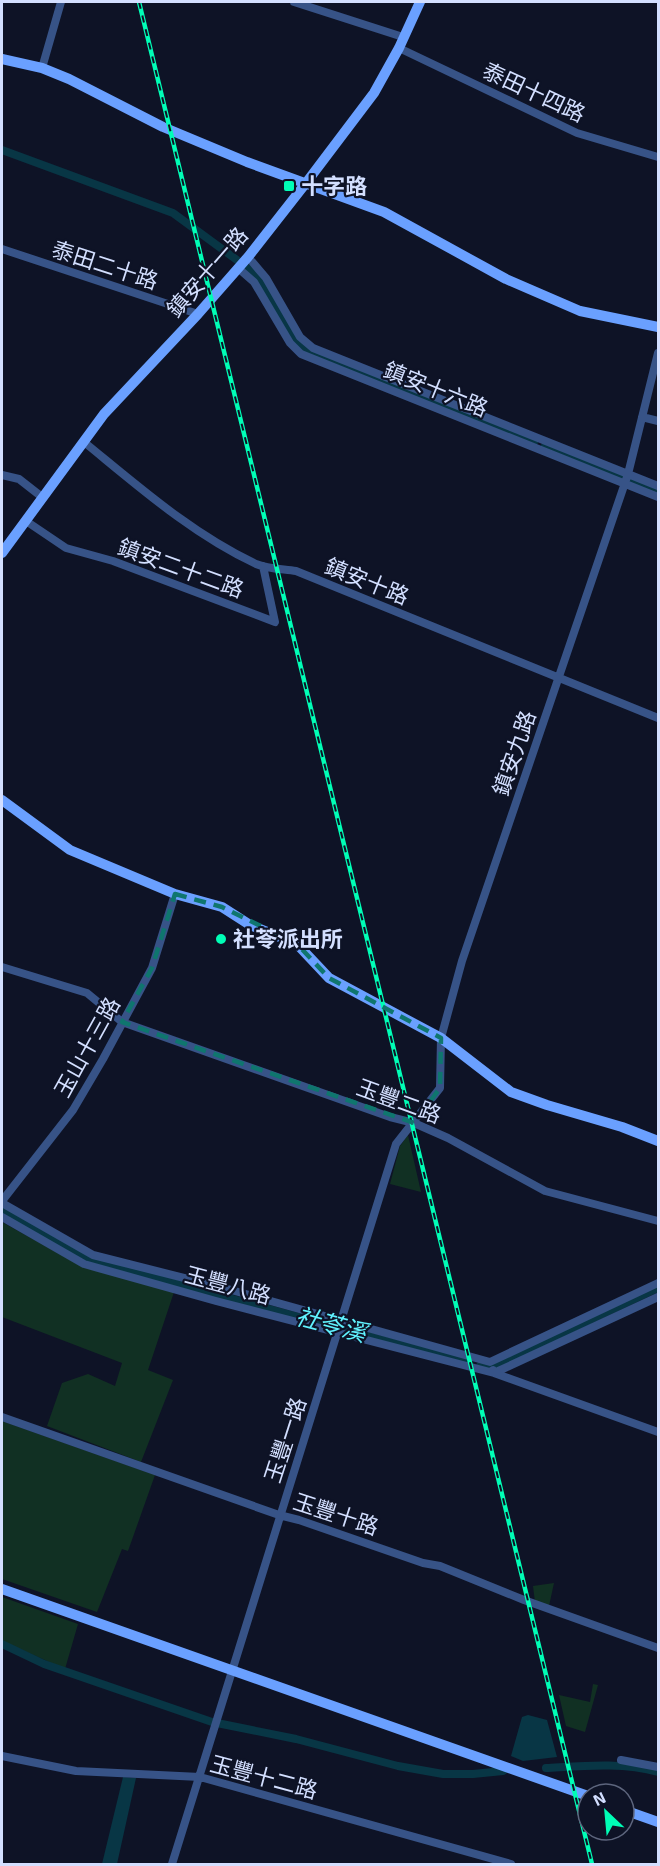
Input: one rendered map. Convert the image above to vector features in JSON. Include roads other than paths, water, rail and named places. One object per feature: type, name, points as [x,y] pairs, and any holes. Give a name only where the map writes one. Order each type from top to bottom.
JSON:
[{"type":"street","points":[[42,68],[61,2]]},
{"type":"street","points":[[294,2],[403,37]]},
{"type":"street","name":"鎮安十一路","points":[[2,553],[104,414],[248,257],[375,93],[420,2]]},
{"type":"street","name":"泰田十四路","points":[[399,48],[577,133],[658,157]]},
{"type":"street","points":[[2,58],[42,68],[69,79],[163,127],[247,162],[384,212],[506,279],[580,310],[658,327]]},
{"type":"street","name":"泰田二十路","points":[[2,249],[198,314]]},
{"type":"street","points":[[248,257],[266,278],[300,337],[313,348],[626,479],[658,486]]},
{"type":"street","name":"鎮安十六路","points":[[238,268],[254,282],[290,343],[302,354],[626,479],[658,497]]},
{"type":"street","name":"鎮安九路","points":[[441,1038],[462,961],[626,479],[658,353]]},
{"type":"street","points":[[642,417],[658,421]]},
{"type":"street","name":"鎮安十路","points":[[84,442],[162,506],[214,540],[263,566],[297,571],[658,718]]},
{"type":"street","points":[[2,475],[19,479],[42,497]]},
{"type":"street","name":"鎮安二十二路","points":[[26,521],[66,548],[113,561],[275,622],[263,566]]},
{"type":"street","points":[[2,800],[70,850],[176,894],[222,907],[250,925],[297,944],[329,978],[441,1038],[511,1092],[622,1127],[658,1141]]},
{"type":"street","name":"玉山十三路","points":[[2,1202],[73,1110],[152,968],[176,894]]},
{"type":"street","points":[[2,967],[87,993],[122,1022]]},
{"type":"street","name":"玉豐二路","points":[[122,1022],[390,1117],[414,1123],[448,1138],[545,1191],[658,1221]]},
{"type":"street","name":"玉豐一路","points":[[172,1864],[396,1144],[440,1088],[441,1038]]},
{"type":"street","points":[[2,1202],[93,1255],[224,1288],[340,1327]]},
{"type":"street","name":"玉豐八路","points":[[2,1217],[84,1264],[492,1367],[658,1432]]},
{"type":"street","points":[[492,1367],[658,1283]]},
{"type":"street","points":[[492,1367],[658,1297]]},
{"type":"street","name":"玉豐十路","points":[[2,1416],[279,1515],[423,1563],[440,1566],[524,1600],[658,1648]]},
{"type":"street","points":[[2,1589],[576,1792]]},
{"type":"street","name":"玉豐十二路","points":[[2,1758],[76,1771],[200,1777],[511,1864]]},
{"type":"street","points":[[621,1760],[658,1767]]},
{"type":"street","points":[[636,1814],[658,1822]]},
{"type":"water","points":[[528,1715],[547,1720],[557,1757],[523,1761],[511,1756],[522,1717]]},
{"type":"water","points":[[123,1777],[136,1778],[117,1864],[102,1864]]},
{"type":"waterway","points":[[2,150],[173,213],[237,260]]},
{"type":"waterway","points":[[247,268],[261,281],[287,329],[308,352],[534,442]]},
{"type":"waterway","points":[[545,446],[658,491]]},
{"type":"waterway","name":"社苓溪","points":[[2,1211],[89,1260],[468,1363]]},
{"type":"waterway","name":"社苓溪","points":[[480,1366],[488,1368],[658,1288]]},
{"type":"waterway","points":[[2,1644],[44,1664],[212,1722],[296,1739],[398,1766],[443,1774],[503,1771]]},
{"type":"waterway","points":[[546,1768],[616,1766],[658,1772]]},
{"type":"railway","points":[[139,2],[592,1864]]},
{"type":"place","name":"十字路","points":[[289,186]]},
{"type":"place","name":"社苓派出所","points":[[221,939]]}]
